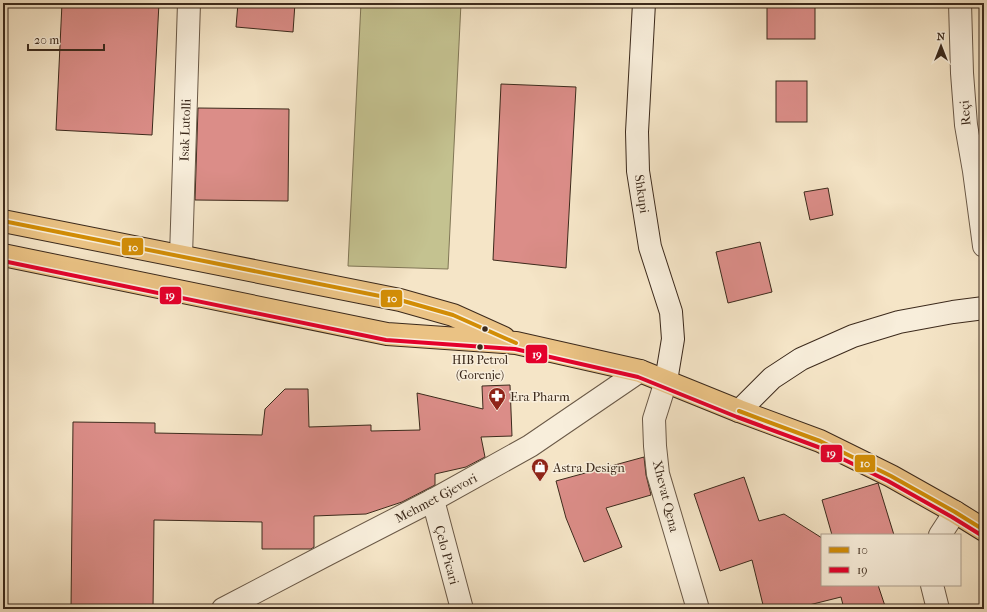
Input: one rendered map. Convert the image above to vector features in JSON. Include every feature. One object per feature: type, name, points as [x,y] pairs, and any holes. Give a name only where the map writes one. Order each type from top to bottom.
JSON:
[{"type":"main road","points":[[3,220],[400,300],[453,315],[516,343]]},
{"type":"main road","points":[[3,255],[387,334],[516,343],[640,371],[739,411],[820,441],[891,476],[984,530]]},
{"type":"street","name":"Isak Lutolli","points":[[182,256],[189,3]]},
{"type":"street","name":"Shkupi","points":[[644,3],[637,132],[638,171],[650,247],[671,312],[673,339],[666,381]]},
{"type":"street","name":"Reçi","points":[[960,3],[962,73],[966,125],[974,170],[984,246]]},
{"type":"street","points":[[739,411],[772,378],[801,359],[853,336],[898,322],[984,308]]},
{"type":"street","name":"Mehmet Gjevori","points":[[233,606],[433,500],[530,446],[640,371]]},
{"type":"street","name":"Xhevat Qena","points":[[666,381],[654,419],[658,474],[698,609]]},
{"type":"street","name":"Çelo Picari","points":[[433,500],[462,609]]},
{"type":"street","points":[[941,534],[955,512]]},
{"type":"street","points":[[932,586],[938,609]]},
{"type":"shaded area","points":[[361,3],[461,3],[448,269],[348,266]]},
{"type":"building","points":[[62,3],[159,3],[152,135],[56,130]]},
{"type":"building","points":[[238,3],[295,3],[293,32],[236,27]]},
{"type":"building","points":[[767,3],[815,3],[815,39],[767,39]]},
{"type":"building","points":[[776,81],[807,81],[807,122],[776,122]]},
{"type":"building","points":[[501,84],[576,87],[566,268],[493,260]]},
{"type":"building","points":[[198,108],[289,109],[288,201],[195,200]]},
{"type":"building","points":[[828,188],[833,215],[810,220],[804,192]]},
{"type":"building","points":[[760,242],[772,292],[728,303],[716,252]]},
{"type":"building","points":[[510,385],[512,436],[481,437],[485,457],[466,467],[435,474],[435,485],[402,502],[366,514],[314,516],[314,547],[311,549],[262,549],[262,522],[154,520],[153,609],[71,609],[73,422],[155,423],[155,433],[262,435],[265,409],[285,389],[308,389],[309,427],[371,425],[371,431],[420,430],[417,393],[483,409],[482,386]]},
{"type":"building","points":[[644,457],[646,475],[651,495],[606,508],[622,547],[584,562],[566,518],[556,481]]},
{"type":"building","points":[[744,477],[759,521],[784,514],[821,537],[821,586],[878,586],[886,609],[844,609],[841,597],[793,609],[764,609],[752,560],[720,571],[694,494]]},
{"type":"building","points":[[878,483],[894,534],[832,534],[822,500]]},
{"type":"transit line","name":"10","points":[[3,221],[400,300],[453,315],[516,343]]},
{"type":"transit line","name":"19","points":[[3,261],[386,340],[515,349],[638,377],[737,417],[818,447],[888,481],[981,535]]},
{"type":"transit line","name":"10","points":[[739,411],[820,441],[891,476],[984,530]]},
{"type":"place","name":"HIB Petrol (Gorenje)","points":[[480,347]]},
{"type":"place","name":"Era Pharm","points":[[497,411]]},
{"type":"place","name":"Astra Design","points":[[540,482]]}]
